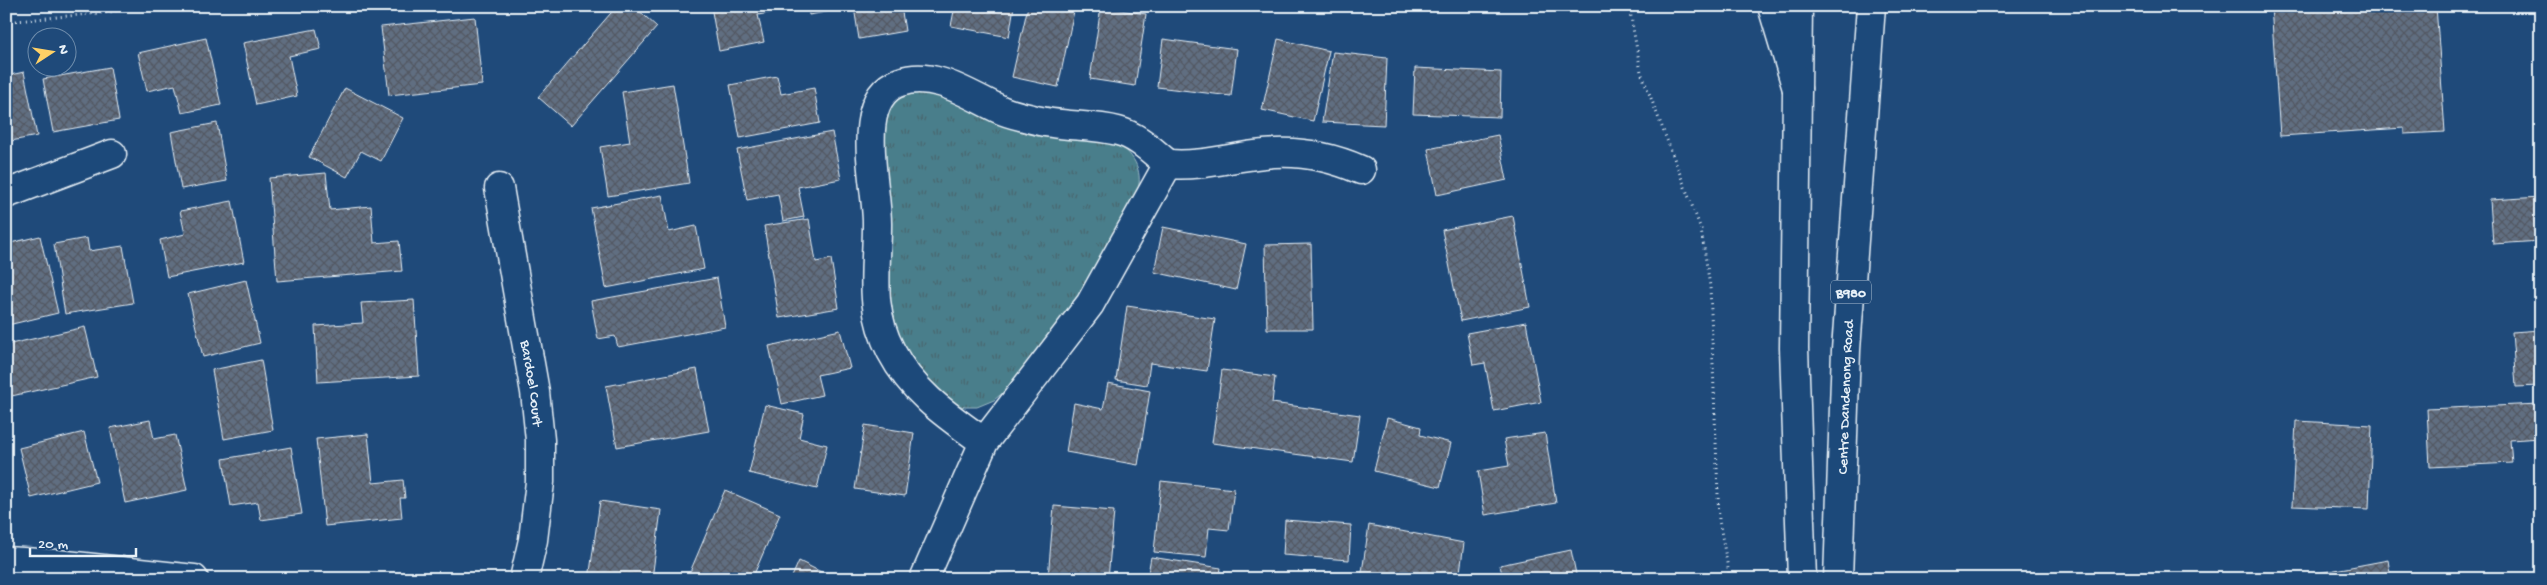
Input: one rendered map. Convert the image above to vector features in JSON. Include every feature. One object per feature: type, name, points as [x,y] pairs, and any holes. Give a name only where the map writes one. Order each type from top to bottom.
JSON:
[{"type":"main road","points":[[1772,6],[1797,89]]},
{"type":"main road","points":[[1798,6],[1794,338],[1802,579]]},
{"type":"main road","name":"Centre Dandenong Road","points":[[1838,579],[1846,350],[1871,6]]},
{"type":"main road","points":[[984,442],[944,414],[906,378],[890,348],[877,312],[874,270],[877,225],[876,196],[869,151],[872,123],[882,93],[891,85],[921,78],[940,82],[1002,110],[1035,120],[1119,131],[1142,142],[1168,164],[1189,166],[1264,154],[1299,154],[1337,160],[1361,170]]},
{"type":"main road","points":[[6,194],[112,154]]},
{"type":"main road","points":[[924,579],[984,442],[1090,304],[1168,164]]},
{"type":"main road","name":"Bardoel Court","points":[[499,188],[535,392],[540,440],[540,482],[533,540],[524,579]]},
{"type":"main road","points":[[6,561],[135,576],[194,579]]},
{"type":"path","points":[[6,22],[110,12],[142,6]]},
{"type":"path","points":[[1629,6],[1641,72],[1701,229],[1710,286],[1719,520],[1730,579]]},
{"type":"green space","points":[[921,90],[1120,145],[1132,157],[1138,169],[1139,183],[1136,199],[1083,295],[1022,377],[994,400],[977,407],[965,407],[947,403],[914,370],[886,307],[881,156],[884,115],[894,101]]},
{"type":"building","points":[[617,6],[634,6],[657,27],[571,126],[538,97]]},
{"type":"building","points":[[711,6],[784,6],[785,10],[758,15],[764,42],[719,51]]},
{"type":"building","points":[[808,6],[901,6],[905,31],[859,39],[854,7],[809,15]]},
{"type":"building","points":[[955,6],[1014,6],[1009,37],[951,26]]},
{"type":"building","points":[[1028,6],[1075,6],[1058,87],[1012,77]]},
{"type":"building","points":[[2271,6],[2436,6],[2445,132],[2404,134],[2404,128],[2280,136]]},
{"type":"building","points":[[1101,7],[1146,14],[1135,86],[1090,79]]},
{"type":"building","points":[[475,17],[482,85],[389,95],[381,27]]},
{"type":"building","points":[[316,29],[321,49],[289,56],[297,96],[256,105],[243,43]]},
{"type":"building","points":[[206,38],[221,105],[182,113],[175,85],[147,91],[138,53]]},
{"type":"building","points":[[1163,39],[1237,49],[1231,96],[1157,87]]},
{"type":"building","points":[[1278,39],[1329,51],[1313,121],[1262,110]]},
{"type":"building","points":[[1333,52],[1387,58],[1384,125],[1322,122]]},
{"type":"building","points":[[110,67],[119,120],[53,132],[43,79],[78,78],[78,73]]},
{"type":"building","points":[[1415,68],[1501,72],[1500,117],[1413,114]]},
{"type":"building","points":[[24,72],[37,136],[6,142],[6,76]]},
{"type":"building","points":[[777,76],[781,94],[814,88],[820,123],[740,138],[730,85]]},
{"type":"building","points":[[673,84],[689,183],[608,196],[600,147],[630,142],[622,92]]},
{"type":"building","points":[[345,88],[403,118],[381,161],[361,151],[347,177],[309,157]]},
{"type":"building","points":[[217,123],[227,181],[181,189],[171,132]]},
{"type":"building","points":[[832,132],[841,179],[798,187],[804,217],[783,221],[778,194],[747,200],[737,150]]},
{"type":"building","points":[[1498,135],[1507,180],[1437,195],[1428,149]]},
{"type":"building","points":[[326,173],[330,210],[371,206],[374,243],[399,241],[402,271],[277,281],[269,178]]},
{"type":"building","points":[[662,195],[669,232],[696,226],[704,269],[606,288],[591,208]]},
{"type":"building","points":[[2541,197],[2541,241],[2493,244],[2490,200]]},
{"type":"building","points":[[232,201],[244,262],[167,277],[160,240],[185,234],[180,211]]},
{"type":"building","points":[[1513,216],[1530,307],[1461,321],[1442,230]]},
{"type":"building","points":[[809,219],[816,262],[831,259],[839,308],[779,318],[764,226]]},
{"type":"building","points":[[1163,227],[1246,244],[1236,290],[1154,272]]},
{"type":"building","points":[[40,236],[58,313],[8,325],[6,316],[6,244]]},
{"type":"building","points":[[87,238],[89,251],[123,246],[133,303],[65,314],[54,244]]},
{"type":"building","points":[[1311,244],[1313,329],[1267,329],[1265,245]]},
{"type":"building","points":[[717,278],[725,327],[618,347],[615,336],[598,339],[591,301]]},
{"type":"building","points":[[246,280],[260,343],[203,357],[188,294]]},
{"type":"building","points":[[414,300],[419,376],[318,382],[315,326],[363,323],[361,303]]},
{"type":"building","points":[[1127,306],[1215,319],[1207,371],[1150,363],[1147,385],[1116,380]]},
{"type":"building","points":[[1526,322],[1541,402],[1494,411],[1485,363],[1473,365],[1467,333]]},
{"type":"building","points":[[85,327],[97,377],[7,397],[6,345]]},
{"type":"building","points":[[840,330],[850,368],[817,375],[822,395],[782,404],[769,346]]},
{"type":"building","points":[[2541,330],[2541,386],[2516,387],[2512,332]]},
{"type":"building","points":[[261,360],[273,430],[224,439],[212,370]]},
{"type":"building","points":[[697,369],[709,431],[617,447],[606,386]]},
{"type":"building","points":[[1222,370],[1275,377],[1272,403],[1360,415],[1353,462],[1212,443]]},
{"type":"building","points":[[1108,383],[1150,391],[1138,465],[1066,452],[1074,403],[1103,409]]},
{"type":"building","points":[[2540,404],[2541,438],[2510,440],[2512,463],[2430,467],[2427,409]]},
{"type":"building","points":[[765,405],[804,414],[799,438],[827,445],[817,489],[749,473]]},
{"type":"building","points":[[1387,418],[1421,427],[1420,435],[1451,443],[1440,487],[1374,471]]},
{"type":"building","points":[[150,420],[154,439],[175,435],[187,490],[125,503],[110,428]]},
{"type":"building","points":[[2296,421],[2372,425],[2369,509],[2292,506]]},
{"type":"building","points":[[865,425],[914,433],[905,496],[855,489]]},
{"type":"building","points":[[84,432],[97,482],[31,498],[19,448]]},
{"type":"building","points":[[1545,433],[1556,503],[1485,515],[1478,471],[1509,466],[1504,439]]},
{"type":"building","points":[[368,434],[373,483],[403,480],[405,498],[400,498],[402,518],[325,526],[316,439]]},
{"type":"building","points":[[291,447],[302,514],[261,520],[258,502],[231,506],[223,459]]},
{"type":"building","points":[[1161,481],[1234,489],[1229,530],[1209,528],[1206,557],[1154,552]]},
{"type":"building","points":[[725,490],[780,514],[752,579],[687,579]]},
{"type":"building","points":[[600,501],[661,510],[652,579],[589,579]]},
{"type":"building","points":[[1054,506],[1114,511],[1108,579],[997,579],[997,574],[1048,578]]},
{"type":"building","points":[[1285,520],[1351,525],[1349,560],[1283,555]]},
{"type":"building","points":[[1369,525],[1464,543],[1459,579],[1361,579]]},
{"type":"building","points":[[1571,550],[1577,579],[1503,579],[1500,565]]},
{"type":"building","points":[[1151,557],[1221,568],[1219,579],[1147,579]]},
{"type":"building","points":[[2388,560],[2391,579],[2320,579],[2319,573]]},
{"type":"building","points":[[799,561],[835,579],[791,579]]}]
